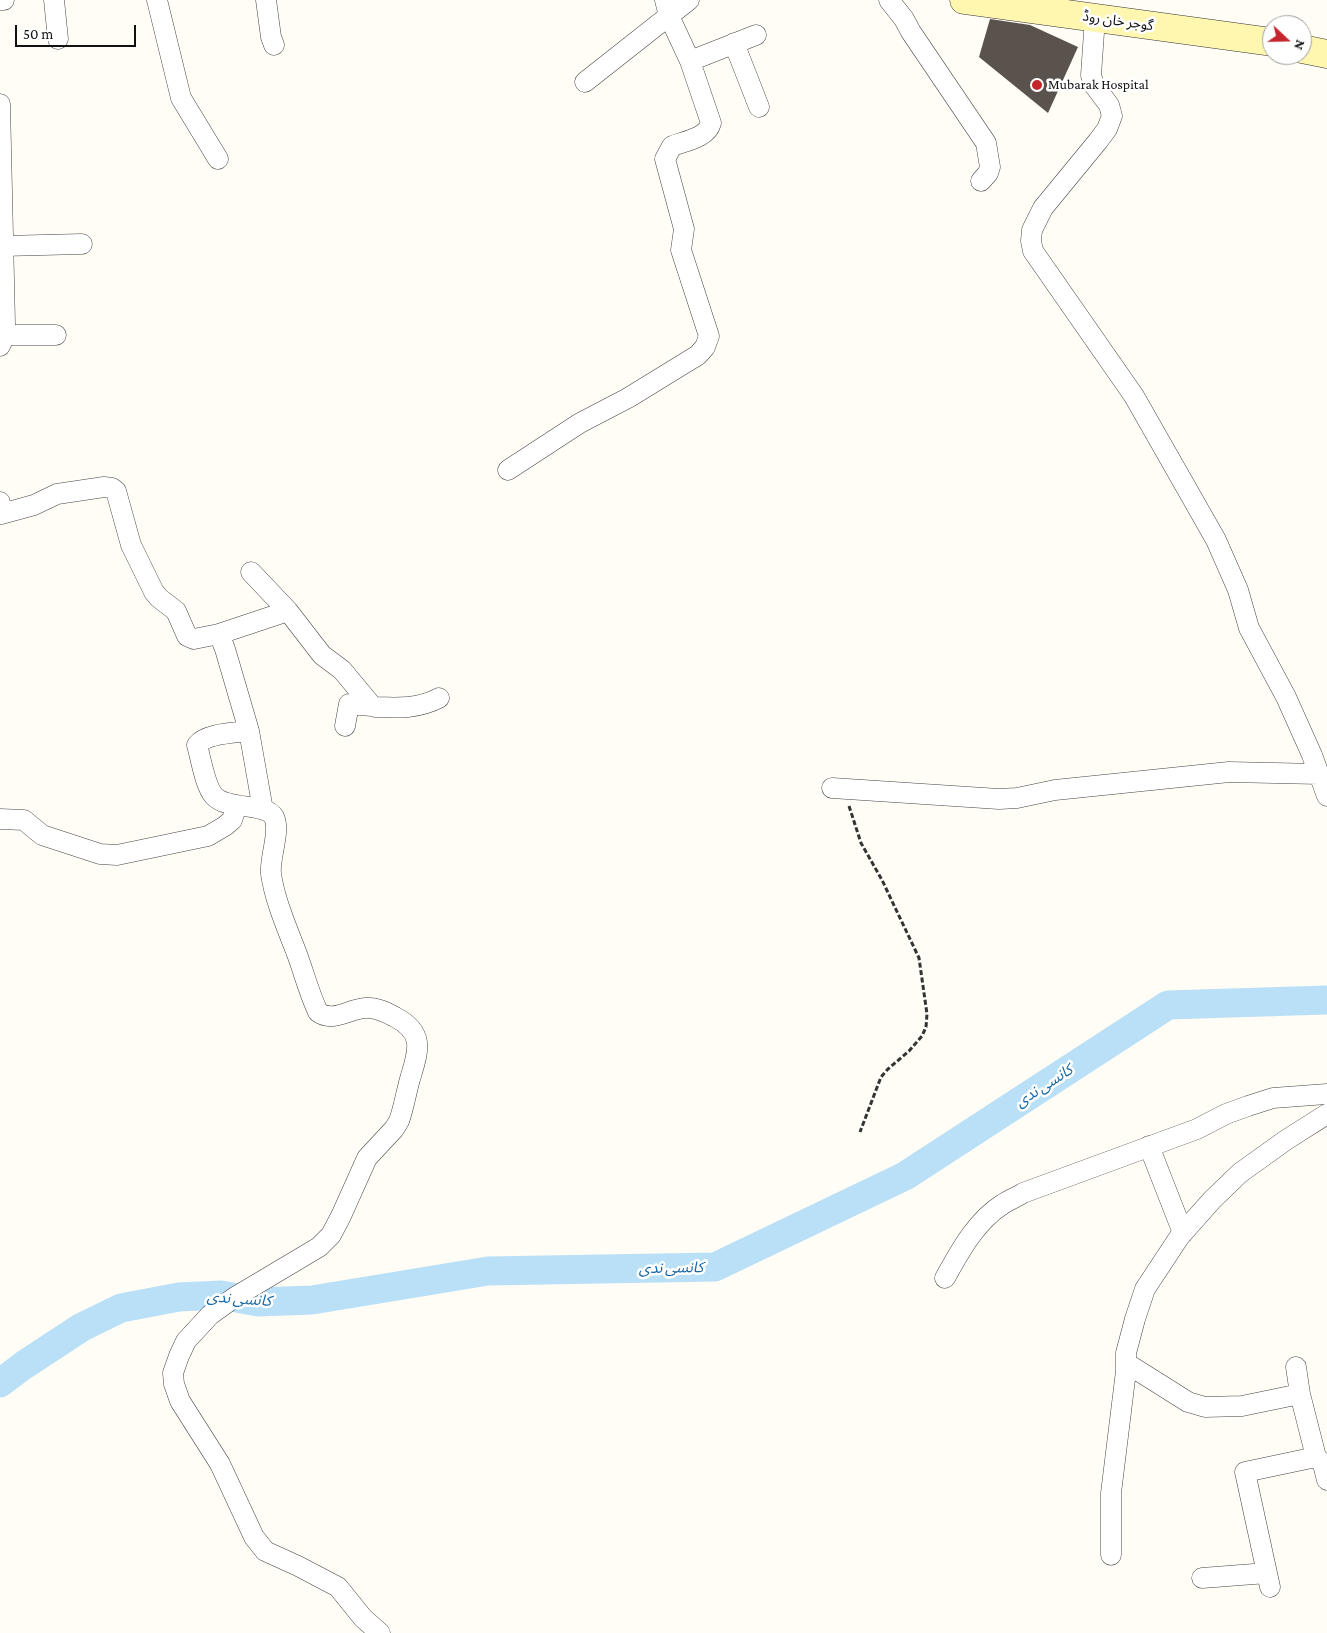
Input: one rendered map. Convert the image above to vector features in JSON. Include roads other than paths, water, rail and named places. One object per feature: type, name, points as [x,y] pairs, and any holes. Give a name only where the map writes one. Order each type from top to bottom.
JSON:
[{"type":"main road","name":"گوجر خان روڈ","points":[[964,0],[1262,41]]},
{"type":"main road","points":[[1312,51],[1327,54]]},
{"type":"street","points":[[54,0],[58,39]]},
{"type":"street","points":[[157,0],[181,98],[218,159]]},
{"type":"street","points":[[266,0],[271,37],[274,44]]},
{"type":"street","points":[[584,82],[667,8],[689,0]]},
{"type":"street","points":[[889,0],[904,18],[911,32],[986,143],[990,167],[988,173],[981,181]]},
{"type":"street","points":[[508,470],[580,423],[628,398],[698,355],[708,341],[709,336],[682,250],[684,229],[664,159],[672,146],[694,139],[709,129],[711,123],[690,61],[667,8]]},
{"type":"street","points":[[1095,18],[1091,75],[1094,85],[1110,105],[1112,116],[1107,129],[1043,208],[1032,230],[1031,241],[1033,251],[1134,396],[1216,540],[1238,590],[1249,628],[1286,697],[1312,755],[1327,796]]},
{"type":"street","points":[[690,61],[756,35]]},
{"type":"street","points":[[734,44],[759,107]]},
{"type":"street","points":[[0,104],[5,324],[2,340],[56,335]]},
{"type":"street","points":[[4,246],[82,244]]},
{"type":"street","points":[[0,502],[1,514],[34,505],[56,494],[104,487],[112,488],[116,491],[131,545],[154,592],[176,611],[187,636],[194,639],[219,634],[288,611]]},
{"type":"street","points":[[251,572],[288,611],[322,655],[342,670],[372,706]]},
{"type":"street","points":[[219,634],[248,731],[263,810]]},
{"type":"street","points":[[345,726],[349,704],[401,708],[419,706],[439,698]]},
{"type":"street","points":[[248,731],[210,737],[200,741],[197,745],[212,792],[218,799],[269,812],[276,822],[271,872],[278,904],[318,1012],[330,1017],[365,1008],[376,1009],[394,1017],[408,1025],[415,1033],[417,1041],[416,1060],[399,1121],[367,1158],[331,1235],[319,1247],[210,1315],[186,1340],[173,1373],[174,1384],[186,1412],[220,1464],[254,1537],[265,1551],[338,1587],[363,1618],[380,1633]]},
{"type":"street","points":[[838,789],[999,800],[1055,790],[1229,772],[1319,774]]},
{"type":"street","points":[[0,819],[24,820],[42,834],[100,854],[117,855],[208,836],[232,820],[237,805]]},
{"type":"street","points":[[946,1278],[958,1254],[975,1229],[1002,1204],[1023,1193],[1197,1129],[1226,1114],[1273,1098],[1327,1094]]},
{"type":"street","points":[[1111,1555],[1111,1493],[1126,1353],[1134,1320],[1145,1289],[1183,1233],[1218,1194],[1240,1174],[1286,1140],[1327,1114]]},
{"type":"street","points":[[1149,1146],[1183,1233]]},
{"type":"street","points":[[1126,1363],[1188,1402],[1205,1407],[1242,1406],[1300,1394]]},
{"type":"street","points":[[1296,1367],[1300,1394],[1316,1456],[1323,1464],[1327,1480]]},
{"type":"street","points":[[1202,1578],[1268,1580],[1245,1472],[1316,1456]]},
{"type":"waterway","name":"کانسی ندی","points":[[0,1383],[82,1327],[121,1308],[179,1297],[221,1295],[258,1302],[312,1300],[488,1271],[715,1267],[905,1176],[1168,1005],[1327,1000]]},
{"type":"place","name":"Mubarak Hospital","points":[[1037,85]]}]
